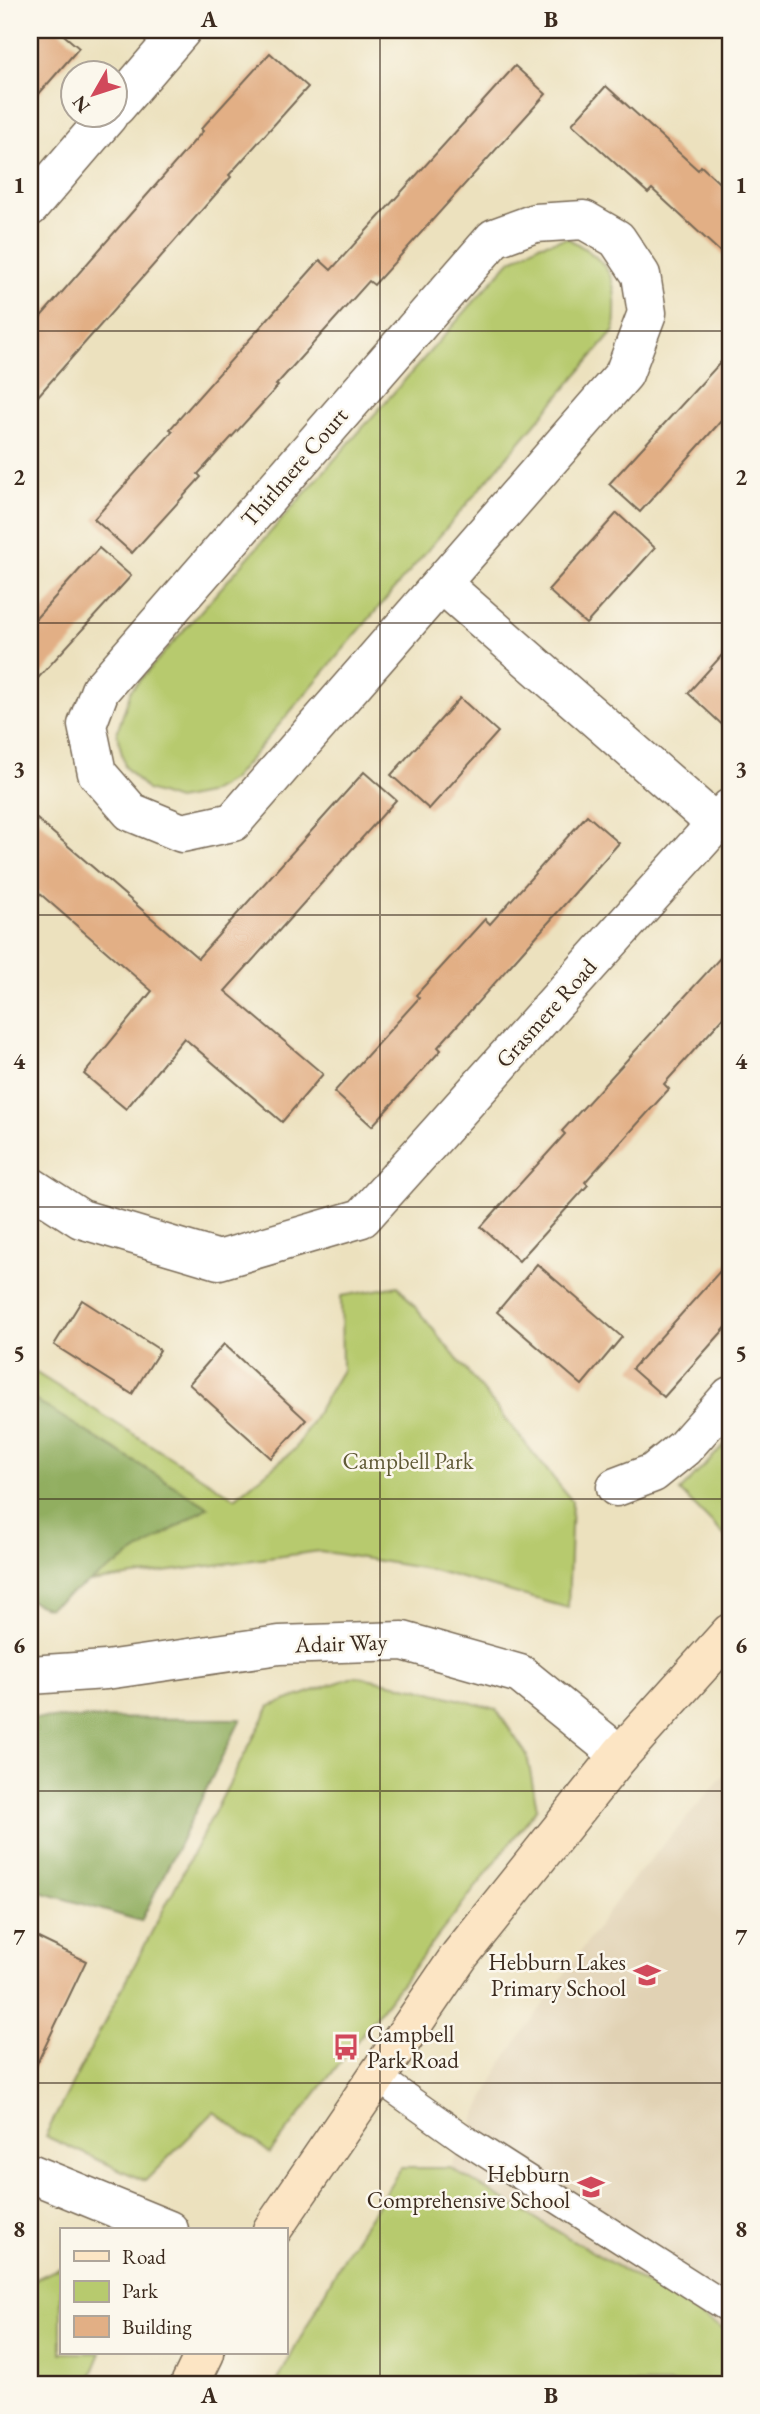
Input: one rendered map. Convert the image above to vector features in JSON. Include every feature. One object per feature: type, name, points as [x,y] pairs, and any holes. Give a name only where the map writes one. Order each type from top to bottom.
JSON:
[{"type":"street","points":[[130,91],[182,30]]},
{"type":"street","points":[[30,207],[96,130]]},
{"type":"street","name":"Thirlmere Court","points":[[584,220],[617,239],[641,275],[647,313],[636,348],[624,374],[442,584],[233,822],[182,833],[131,812],[97,773],[87,725],[100,690],[494,238],[535,223],[584,220]]},
{"type":"street","points":[[442,584],[723,816]]},
{"type":"street","name":"Grasmere Road","points":[[30,1186],[81,1219],[219,1260],[362,1218],[723,816]]},
{"type":"street","points":[[616,1487],[653,1473],[684,1448],[730,1396]]},
{"type":"street","points":[[273,2228],[460,1955],[620,1755],[730,1633]]},
{"type":"street","name":"Adair Way","points":[[30,1675],[106,1670],[279,1645],[403,1641],[520,1675],[620,1755]]},
{"type":"street","points":[[30,2173],[164,2228]]},
{"type":"street","points":[[190,2384],[205,2354]]},
{"type":"lane","points":[[377,2077],[464,2139],[730,2309]]},
{"type":"shaded area","name":"Hebburn Lakes Primary School","points":[[730,1768],[730,2333],[450,2168],[503,2061],[624,1890]]},
{"type":"green space","points":[[567,238],[595,256],[610,275],[615,298],[614,331],[232,780],[207,794],[177,800],[147,790],[125,767],[117,733],[131,690],[509,262],[538,245]]},
{"type":"green space","name":"Campbell Park","points":[[398,1286],[572,1501],[568,1608],[433,1570],[320,1551],[30,1590],[30,1369],[235,1498],[295,1449],[342,1370],[341,1296]]},
{"type":"green space","points":[[30,1397],[208,1507],[48,1608],[30,1601]]},
{"type":"green space","points":[[730,1439],[730,1539],[729,1540],[680,1491]]},
{"type":"green space","points":[[356,1676],[496,1709],[527,1755],[537,1808],[270,2153],[214,2112],[145,2181],[45,2136],[270,1706]]},
{"type":"green space","points":[[30,1718],[241,1719],[141,1921],[30,1889]]},
{"type":"green space","points":[[401,2168],[450,2168],[730,2333],[730,2384],[276,2384],[343,2258]]},
{"type":"green space","points":[[60,2267],[60,2354],[101,2354],[88,2384],[30,2384],[30,2282]]},
{"type":"building","points":[[30,30],[58,30],[79,48],[68,60],[60,60],[60,70],[30,104]]},
{"type":"building","points":[[270,53],[308,87],[30,405],[30,329],[203,131],[201,129]]},
{"type":"building","points":[[515,66],[546,94],[374,285],[369,281],[198,474],[201,477],[132,553],[94,519],[320,260],[331,270]]},
{"type":"building","points":[[606,86],[698,170],[701,166],[730,193],[730,261],[652,189],[648,193],[572,124]]},
{"type":"building","points":[[730,352],[730,411],[640,512],[609,484]]},
{"type":"building","points":[[617,513],[655,548],[586,624],[548,590]]},
{"type":"building","points":[[99,548],[131,576],[30,687],[30,625]]},
{"type":"building","points":[[730,646],[730,732],[688,693]]},
{"type":"building","points":[[460,698],[498,732],[429,809],[391,775]]},
{"type":"building","points":[[364,772],[396,800],[225,991],[323,1074],[282,1122],[184,1038],[126,1109],[84,1074],[152,991],[30,885],[30,813],[198,958]]},
{"type":"building","points":[[587,815],[619,843],[438,1047],[441,1050],[372,1126],[334,1092],[419,998],[416,995],[485,919],[490,924]]},
{"type":"building","points":[[730,947],[730,1010],[664,1084],[669,1089],[585,1182],[588,1185],[519,1261],[481,1227],[565,1134],[562,1131]]},
{"type":"building","points":[[730,1260],[730,1323],[664,1397],[632,1369]]},
{"type":"building","points":[[537,1264],[622,1337],[582,1385],[497,1312]]},
{"type":"building","points":[[82,1300],[160,1350],[132,1394],[54,1345]]},
{"type":"building","points":[[224,1344],[306,1420],[271,1458],[189,1384]]},
{"type":"building","points":[[30,1934],[86,1961],[30,2078]]},
{"type":"place","name":"Hebburn Lakes Primary School","points":[[647,1975]]},
{"type":"place","name":"Campbell Park Road","points":[[346,2047]]},
{"type":"place","name":"Hebburn Comprehensive School","points":[[591,2187]]}]
